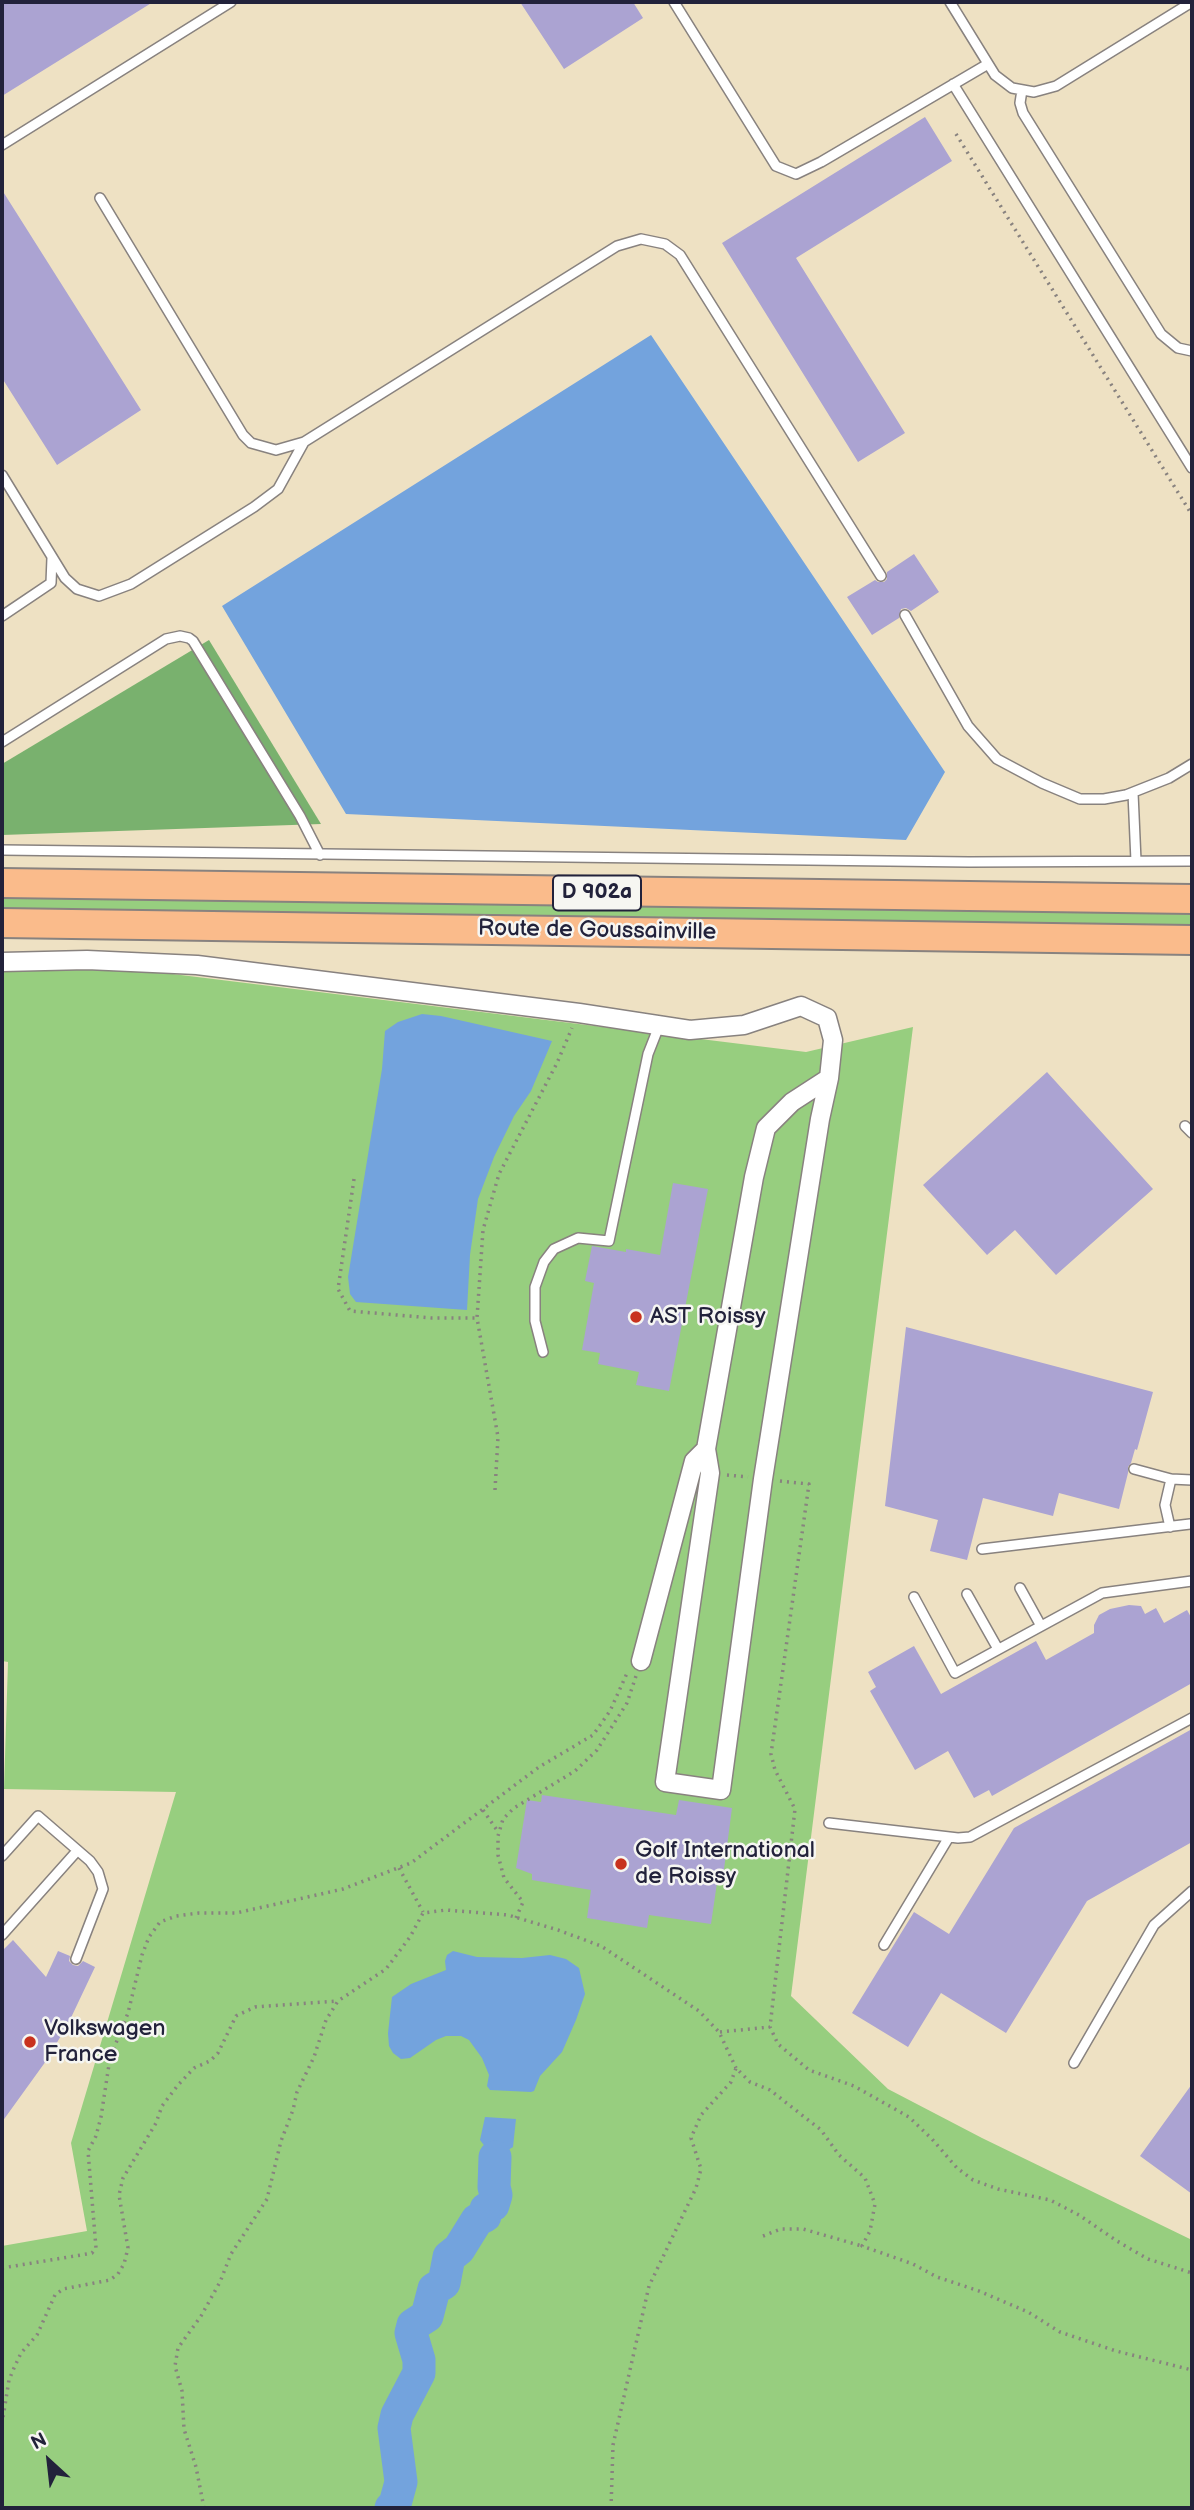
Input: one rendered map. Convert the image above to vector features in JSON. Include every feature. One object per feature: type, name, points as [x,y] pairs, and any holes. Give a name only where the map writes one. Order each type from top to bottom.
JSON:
[{"type":"main road","name":"Route de Goussainville","points":[[2,883],[1192,899]]},
{"type":"main road","name":"Route de Goussainville","points":[[2,923],[1192,940]]},
{"type":"street","points":[[2,962],[87,960],[209,966],[579,1013],[690,1030],[744,1025],[801,1006],[827,1018],[832,1040],[829,1078],[820,1119],[763,1479],[721,1790],[665,1782],[710,1473],[706,1449],[754,1177],[766,1128],[792,1102],[829,1078]]},
{"type":"street","points":[[636,1661],[694,1461],[706,1449]]},
{"type":"lane","points":[[2,145],[231,2]]},
{"type":"lane","points":[[674,2],[776,166],[796,174],[988,64]]},
{"type":"lane","points":[[950,2],[995,75],[1012,88],[1034,92],[1056,86],[1192,2]]},
{"type":"lane","points":[[953,84],[1192,468]]},
{"type":"lane","points":[[1022,90],[1020,103],[1023,113],[1161,334],[1178,348],[1192,351]]},
{"type":"lane","points":[[100,198],[243,435],[251,443],[276,450],[304,442],[617,246],[641,239],[665,244],[680,255],[881,576]]},
{"type":"lane","points":[[2,475],[65,578],[77,589],[99,596],[131,584],[278,489],[304,442]]},
{"type":"lane","points":[[2,616],[51,583],[52,558]]},
{"type":"lane","points":[[905,615],[968,726],[997,759],[1042,783],[1080,799],[1104,799],[1133,793],[1169,778],[1192,764]]},
{"type":"lane","points":[[2,742],[166,639],[180,636],[189,638],[193,640],[300,816],[320,855]]},
{"type":"lane","points":[[1133,793],[1136,861]]},
{"type":"lane","points":[[2,850],[955,862],[1192,861]]},
{"type":"lane","points":[[543,1352],[534,1308],[535,1287],[544,1262],[554,1250],[578,1238],[609,1241],[648,1054],[659,1026]]},
{"type":"lane","points":[[1134,1469],[1171,1479],[1192,1480]]},
{"type":"lane","points":[[1170,1527],[1165,1505],[1171,1479]]},
{"type":"lane","points":[[982,1549],[1190,1524]]},
{"type":"lane","points":[[914,1597],[955,1673],[1102,1593],[1192,1581]]},
{"type":"lane","points":[[1020,1588],[1041,1626]]},
{"type":"lane","points":[[967,1594],[998,1649]]},
{"type":"lane","points":[[830,1823],[970,1837],[1192,1717]]},
{"type":"lane","points":[[2,1856],[37,1815],[90,1861],[98,1872],[103,1889],[76,1959]]},
{"type":"lane","points":[[884,1945],[949,1837]]},
{"type":"lane","points":[[3,1930],[77,1851]]},
{"type":"lane","points":[[1074,2063],[1154,1925],[1192,1891]]},
{"type":"path","points":[[956,134],[1192,515]]},
{"type":"path","points":[[495,1490],[498,1437],[477,1318],[483,1230],[499,1174],[557,1063],[579,1013]]},
{"type":"path","points":[[354,1179],[338,1289],[350,1311],[432,1318],[477,1318]]},
{"type":"path","points":[[763,1479],[809,1484]]},
{"type":"path","points":[[2,2268],[92,2253],[96,2248],[88,2151],[96,2136],[101,2117],[110,2057],[128,2013],[142,1955],[149,1937],[160,1922],[176,1916],[200,1913],[236,1913],[343,1889],[411,1863],[539,1767],[593,1735],[610,1711],[636,1661]]},
{"type":"path","points":[[516,1918],[523,1902],[505,1878],[498,1855],[503,1819],[514,1808],[575,1771],[597,1749],[626,1703],[636,1661]]},
{"type":"path","points":[[482,1810],[499,1833]]},
{"type":"path","points":[[399,1868],[423,1913]]},
{"type":"path","points":[[423,1913],[446,1910],[479,1912],[516,1918],[558,1930],[601,1946],[699,2011],[719,2032],[736,2068],[750,2082],[769,2090],[813,2123],[839,2155],[866,2179],[875,2204],[870,2231],[862,2246]]},
{"type":"path","points":[[204,2508],[196,2467],[184,2429],[182,2391],[175,2366],[178,2348],[201,2316],[220,2282],[231,2253],[267,2199],[297,2092],[314,2057],[326,2020],[338,2001],[386,1969],[410,1937],[423,1913]]},
{"type":"path","points":[[2,2424],[9,2380],[21,2353],[37,2335],[55,2295],[63,2290],[110,2280],[124,2264],[128,2248],[118,2195],[123,2178],[156,2123],[162,2106],[178,2085],[194,2068],[211,2061],[218,2053],[236,2016],[255,2007],[338,2001]]},
{"type":"path","points":[[719,2032],[770,2027]]},
{"type":"path","points":[[611,2508],[613,2445],[649,2286],[696,2188],[701,2169],[691,2138],[701,2115],[731,2082],[736,2068]]},
{"type":"path","points":[[763,2236],[781,2229],[803,2229],[862,2246],[913,2264],[937,2277],[1028,2312],[1060,2332],[1116,2351],[1192,2370]]},
{"type":"green space","points":[[209,640],[321,824],[2,835],[2,764]]},
{"type":"green space","points":[[2,893],[1192,908],[1192,929],[2,916]]},
{"type":"green space","points":[[124,968],[806,1052],[913,1027],[791,1996],[888,2089],[1192,2240],[1192,2508],[2,2508],[2,2246],[87,2231],[71,2143],[176,1792],[4,1789],[8,1662],[2,1661],[2,970]]},
{"type":"water","points":[[651,335],[945,772],[906,840],[346,814],[222,606]]},
{"type":"water","points":[[422,1014],[552,1041],[531,1091],[514,1116],[494,1157],[478,1199],[470,1255],[467,1310],[356,1302],[350,1294],[348,1277],[382,1069],[385,1031],[398,1022]]},
{"type":"water","points":[[453,1951],[477,1957],[522,1958],[550,1955],[566,1959],[579,1968],[585,1994],[576,2020],[562,2052],[540,2076],[534,2091],[490,2090],[487,2086],[489,2075],[482,2058],[469,2040],[461,2036],[446,2036],[436,2040],[410,2058],[401,2059],[393,2053],[389,2046],[388,2033],[392,1997],[411,1984],[446,1970],[447,1955]]},
{"type":"water","points":[[485,2117],[516,2119],[513,2147],[497,2157],[492,2156],[480,2140]]},
{"type":"building","points":[[2,2],[153,2],[2,96]]},
{"type":"building","points":[[520,2],[633,2],[643,18],[564,69]]},
{"type":"building","points":[[925,117],[952,161],[796,258],[905,433],[858,462],[722,243]]},
{"type":"building","points":[[2,190],[141,410],[57,465],[2,378]]},
{"type":"building","points":[[914,554],[939,592],[911,611],[901,609],[899,618],[872,635],[847,597],[875,580],[884,582],[887,572]]},
{"type":"building","points":[[1047,1072],[1153,1189],[1056,1275],[1015,1230],[987,1255],[923,1185]]},
{"type":"building","name":"AST Roissy","points":[[673,1183],[708,1189],[669,1391],[636,1385],[639,1372],[598,1364],[600,1353],[582,1350],[594,1283],[585,1281],[592,1246],[660,1255]]},
{"type":"building","points":[[906,1327],[1153,1392],[1137,1450],[1135,1449],[1128,1467],[1119,1509],[1059,1493],[1053,1516],[983,1498],[967,1560],[930,1551],[938,1520],[885,1506]]},
{"type":"building","points":[[1129,1605],[1141,1606],[1145,1614],[1156,1608],[1164,1623],[1187,1610],[1192,1619],[1192,1683],[992,1796],[989,1790],[974,1798],[948,1751],[915,1770],[870,1691],[876,1687],[868,1672],[914,1646],[941,1694],[1036,1641],[1046,1660],[1094,1633],[1094,1625],[1099,1615],[1110,1609]]},
{"type":"building","points":[[1192,1729],[1192,1842],[1087,1901],[1006,2033],[941,1993],[908,2047],[852,2013],[914,1912],[949,1934],[1014,1828]]},
{"type":"building","name":"Golf International de Roissy","points":[[542,1795],[676,1815],[679,1800],[732,1808],[723,1877],[718,1876],[711,1924],[649,1915],[647,1928],[587,1918],[591,1890],[532,1880],[532,1874],[516,1868],[527,1800],[541,1802]]},
{"type":"building","name":"Volkswagen France","points":[[13,1940],[46,1977],[58,1951],[70,1956],[69,1961],[73,1965],[78,1966],[83,1961],[95,1967],[68,2024],[46,2061],[2,2122],[2,1951]]},
{"type":"building","points":[[1192,2084],[1192,2194],[1140,2156]]},
{"type":"waterway","points":[[391,2508],[395,2504],[401,2482],[394,2428],[397,2415],[419,2373],[419,2360],[411,2333],[413,2325],[427,2316],[434,2289],[444,2283],[449,2257],[459,2249],[477,2220],[485,2216],[486,2209],[493,2205],[496,2195],[495,2157]]},
{"type":"place","name":"AST Roissy","points":[[636,1317]]},
{"type":"place","name":"Golf International de Roissy","points":[[621,1864]]},
{"type":"place","name":"Volkswagen France","points":[[30,2042]]}]
